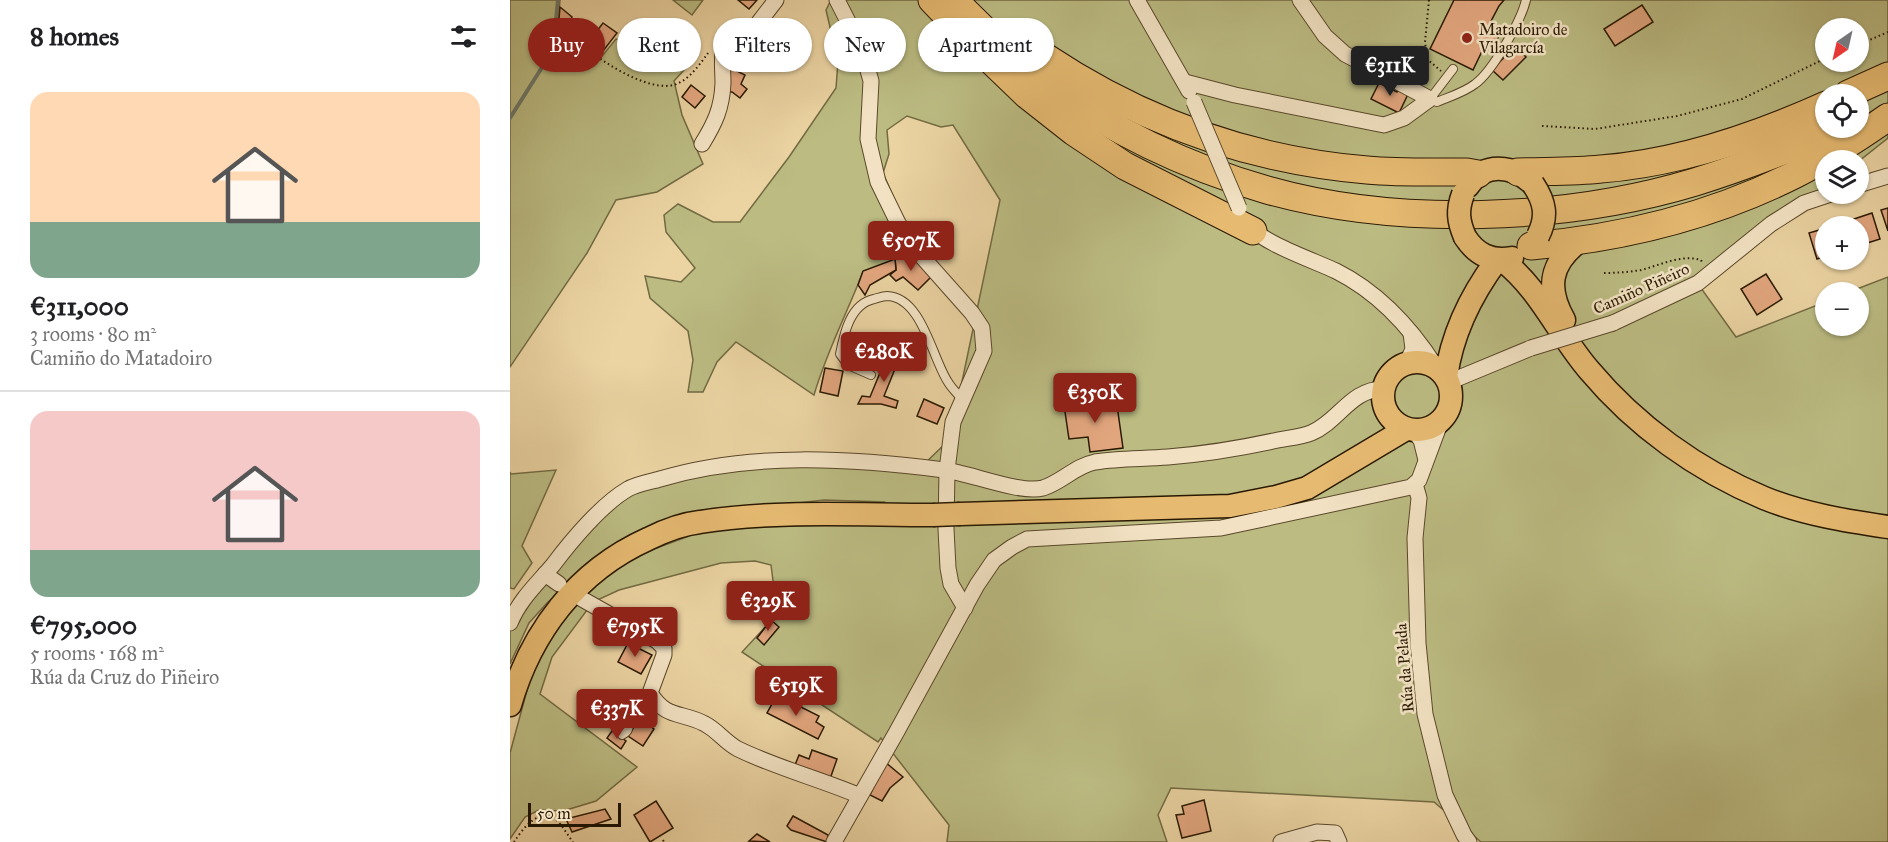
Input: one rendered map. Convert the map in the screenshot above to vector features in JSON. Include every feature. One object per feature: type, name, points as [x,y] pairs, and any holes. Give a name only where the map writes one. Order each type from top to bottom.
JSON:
[{"type":"highway","points":[[932,0],[1027,95],[1074,132],[1125,166],[1246,219]]},
{"type":"highway","points":[[954,0],[992,38],[1042,80],[1098,117],[1138,139],[1200,167],[1269,191],[1361,208],[1408,213],[1492,214],[1577,206],[1636,197],[1694,182],[1782,152],[1815,138]]},
{"type":"highway","points":[[970,0],[1039,53],[1098,89],[1152,117],[1196,135],[1264,154],[1317,164],[1367,170],[1467,172],[1470,184]]},
{"type":"highway","points":[[1869,85],[1888,76]]},
{"type":"highway","points":[[1869,109],[1888,98]]},
{"type":"highway","points":[[1526,178],[1680,157],[1784,124],[1815,110]]},
{"type":"highway","points":[[1532,244],[1578,242],[1670,222],[1744,197],[1794,175],[1838,150],[1888,117]]},
{"type":"main road","points":[[1347,464],[1372,438],[1384,399],[1386,382],[1394,370],[1431,368],[1448,357],[1475,290],[1499,260],[1516,256],[1532,244],[1543,227],[1545,212],[1542,197],[1526,178],[1509,169],[1487,170],[1470,184],[1458,207],[1458,217],[1476,265],[1475,290]]},
{"type":"main road","points":[[1468,241],[1478,252],[1499,260],[1520,275],[1540,299],[1589,372],[1635,418],[1680,453],[1718,476],[1765,498],[1808,512],[1888,527]]},
{"type":"main road","points":[[1578,242],[1558,262],[1553,276],[1554,296],[1562,317],[1619,392],[1635,418]]},
{"type":"main road","points":[[1532,244],[1530,272],[1540,299]]},
{"type":"main road","points":[[1384,399],[1394,422],[1409,429],[1425,430],[1442,421],[1451,402],[1431,368]]},
{"type":"main road","points":[[510,705],[517,681],[531,651],[548,621],[569,595],[608,561],[666,531],[698,522],[754,516],[933,515],[1230,506],[1276,497],[1306,488],[1409,429]]},
{"type":"street","points":[[763,18],[776,0]]},
{"type":"street","points":[[837,0],[862,49],[871,81],[868,140],[878,182],[898,223],[917,251],[972,313],[982,328],[984,351],[953,422],[947,470],[948,568],[951,584],[964,608]]},
{"type":"street","points":[[1137,0],[1185,82],[1246,219],[1265,238],[1339,273],[1362,288],[1393,313],[1411,333],[1431,368]]},
{"type":"street","points":[[1185,82],[1384,125],[1404,118],[1430,99],[1345,54],[1325,36],[1300,0]]},
{"type":"street","points":[[702,144],[717,121],[721,100],[722,72]]},
{"type":"street","points":[[1869,182],[1888,176]]},
{"type":"street","name":"Camiño Piñeiro","points":[[1431,368],[1532,348],[1613,323],[1698,284],[1771,224],[1804,203],[1815,199]]},
{"type":"street","points":[[1411,333],[1413,349],[1431,368]]},
{"type":"street","points":[[510,623],[516,609],[594,517],[628,489],[681,473],[745,463],[824,461],[947,470],[1041,489],[1055,483],[1072,471],[1092,463],[1248,447],[1310,433],[1329,423],[1355,398],[1375,389],[1384,399]]},
{"type":"street","points":[[834,842],[964,608],[994,560],[1012,547],[1027,539],[1221,528],[1400,490],[1415,484],[1442,421]]},
{"type":"street","points":[[1409,429],[1421,440],[1426,460]]},
{"type":"street","name":"Rúa da Pelada","points":[[1415,484],[1419,498],[1415,538],[1418,643],[1425,714],[1445,795],[1469,842]]},
{"type":"street","points":[[545,574],[559,584]]},
{"type":"street","points":[[582,599],[657,641],[664,648],[664,655],[650,693],[658,705],[668,712],[705,724],[735,748],[860,796]]},
{"type":"street","points":[[1281,842],[1317,832],[1335,833],[1339,842]]},
{"type":"lane","points":[[1451,72],[1430,99],[1437,102],[1476,84],[1515,28],[1526,0]]},
{"type":"lane","points":[[871,375],[848,364],[840,354],[844,333],[857,308],[869,300],[887,296],[902,300],[910,306],[920,322],[948,383],[963,399]]},
{"type":"lane","points":[[629,722],[652,704],[658,705]]},
{"type":"path","points":[[1429,0],[1425,42],[1427,59],[1435,67],[1451,72]]},
{"type":"path","points":[[1869,40],[1888,32]]},
{"type":"path","points":[[605,64],[639,80],[663,86],[678,84],[713,50]]},
{"type":"path","points":[[1542,126],[1594,129],[1677,116],[1742,99],[1815,63]]},
{"type":"path","points":[[1604,273],[1639,270],[1688,256],[1701,260],[1710,274]]},
{"type":"path","points":[[514,842],[533,819],[543,816],[555,819],[573,842]]},
{"type":"green space","points":[[510,0],[560,0],[558,18],[528,18],[528,72],[605,72],[605,52],[616,39],[617,72],[682,72],[674,81],[682,115],[703,164],[657,192],[616,200],[587,253],[510,367]]},
{"type":"green space","points":[[673,0],[703,0],[692,15]]},
{"type":"green space","points":[[831,0],[1888,0],[1888,138],[1869,153],[1869,150],[1815,150],[1815,194],[1698,284],[1736,337],[1815,306],[1815,336],[1869,336],[1869,284],[1888,277],[1888,842],[1481,842],[1434,802],[1171,788],[1158,815],[1167,842],[947,842],[949,825],[881,738],[878,742],[742,652],[781,610],[776,604],[771,565],[755,561],[721,563],[619,590],[593,602],[552,657],[540,694],[637,767],[596,801],[563,811],[539,810],[525,817],[510,839],[510,753],[530,679],[548,640],[580,599],[607,573],[643,553],[700,532],[753,527],[860,524],[884,502],[824,500],[721,512],[578,576],[547,603],[529,623],[510,664],[510,624],[594,517],[649,478],[824,461],[919,469],[950,439],[1000,200],[953,125],[941,127],[907,116],[887,130],[889,154],[883,173],[917,251],[863,272],[814,395],[736,342],[717,362],[703,392],[688,392],[693,360],[688,331],[650,298],[645,276],[681,282],[695,268],[666,232],[664,215],[678,204],[713,222],[740,222],[789,157],[836,88],[837,72],[906,72],[906,18],[828,18],[826,10]]},
{"type":"green space","points":[[556,470],[522,546],[532,563],[514,589],[510,588],[510,472],[511,474]]},
{"type":"building","points":[[738,0],[757,0],[749,9]]},
{"type":"building","name":"Matadoiro de Vilagarcía","points":[[1454,0],[1504,0],[1489,25],[1501,31],[1493,49],[1485,45],[1473,70],[1430,49]]},
{"type":"building","points":[[1642,5],[1653,22],[1615,46],[1604,29]]},
{"type":"building","points":[[560,7],[572,17],[571,18],[559,18]]},
{"type":"building","points":[[605,24],[617,33],[605,49]]},
{"type":"building","points":[[1515,46],[1526,57],[1503,80],[1492,70]]},
{"type":"building","points":[[727,72],[739,72],[745,75],[741,84],[747,89],[740,98],[732,92],[725,92]]},
{"type":"building","points":[[1379,83],[1397,92],[1399,87],[1409,92],[1399,113],[1371,99]]},
{"type":"building","points":[[691,85],[705,96],[695,108],[682,97]]},
{"type":"building","points":[[1888,208],[1888,231],[1881,210]]},
{"type":"building","points":[[1872,213],[1880,239],[1869,242],[1869,216],[1863,216]]},
{"type":"building","points":[[1815,231],[1815,252],[1809,233]]},
{"type":"building","points":[[909,254],[932,276],[918,290],[903,277],[896,281],[890,275],[896,270],[895,259]]},
{"type":"building","points":[[895,259],[896,270],[870,285],[865,295],[858,285],[863,271]]},
{"type":"building","points":[[1766,274],[1782,299],[1757,315],[1741,289]]},
{"type":"building","points":[[889,351],[901,354],[884,396],[898,401],[896,408],[881,404],[858,404],[862,396],[870,397]]},
{"type":"building","points":[[825,368],[843,371],[838,396],[820,392]]},
{"type":"building","points":[[1116,398],[1123,448],[1090,452],[1088,437],[1069,439],[1064,405]]},
{"type":"building","points":[[924,399],[944,408],[937,424],[917,416]]},
{"type":"building","points":[[771,620],[779,627],[764,645],[757,638]]},
{"type":"building","points":[[628,643],[652,655],[641,674],[618,662]]},
{"type":"building","points":[[777,695],[819,716],[816,722],[824,727],[818,739],[767,713]]},
{"type":"building","points":[[624,704],[632,712],[619,721],[613,714]]},
{"type":"building","points":[[639,719],[654,729],[643,746],[628,736]]},
{"type":"building","points":[[612,731],[626,741],[621,749],[607,738]]},
{"type":"building","points":[[812,750],[837,759],[830,779],[795,765],[799,755],[809,759]]},
{"type":"building","points":[[885,762],[903,777],[890,788],[882,801],[870,795]]},
{"type":"building","points":[[1204,800],[1211,831],[1182,838],[1176,815],[1184,814],[1182,806]]},
{"type":"building","points":[[656,801],[673,828],[650,842],[634,815]]},
{"type":"building","points":[[605,809],[611,819],[572,832],[566,819]]},
{"type":"building","points":[[793,816],[828,835],[827,842],[791,830],[787,826]]},
{"type":"building","points":[[757,834],[770,842],[749,841]]},
{"type":"waterway","points":[[510,118],[553,50],[558,0]]},
{"type":"place","name":"Matadoiro de Vilagarcía","points":[[1467,38]]}]
